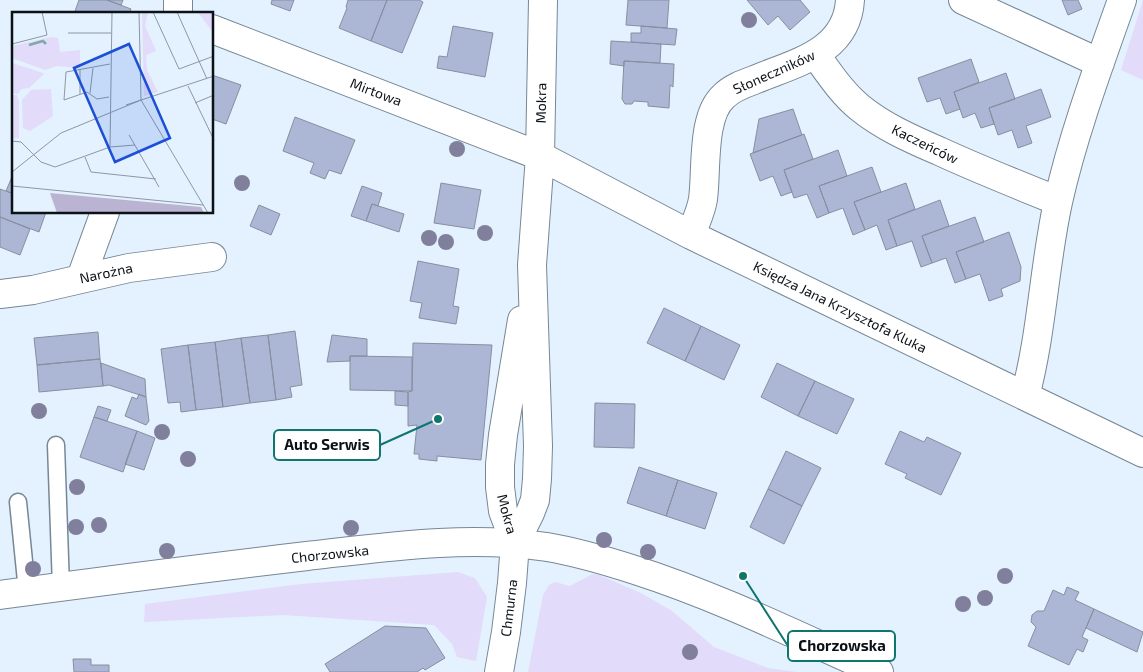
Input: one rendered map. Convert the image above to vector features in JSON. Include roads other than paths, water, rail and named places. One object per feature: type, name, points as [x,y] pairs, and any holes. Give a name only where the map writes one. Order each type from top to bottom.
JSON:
[{"type":"street","name":"Mokra","points":[[515,543],[504,510],[499,477],[507,406],[532,265],[540,156],[542,0]]},
{"type":"street","name":"Słoneczników","points":[[691,235],[702,200],[707,140],[710,119],[715,107],[722,97],[735,88],[815,54],[827,46],[845,25],[849,13],[850,0]]},
{"type":"street","points":[[963,0],[1100,63]]},
{"type":"street","points":[[1025,396],[1032,370],[1050,243],[1058,201],[1100,63],[1122,0]]},
{"type":"street","name":"Mirtowa","points":[[214,30],[540,156]]},
{"type":"street","name":"Kaczeńców","points":[[815,54],[842,91],[880,122],[905,136],[1058,201]]},
{"type":"street","name":"Księdza Jana Krzysztofa Kluka","points":[[540,156],[691,235],[1143,453]]},
{"type":"street","points":[[81,278],[104,214]]},
{"type":"street","name":"Narożna","points":[[0,294],[33,290],[129,268],[212,257]]},
{"type":"street","name":"Mokra","points":[[515,543],[535,500],[537,479],[538,446],[532,265]]},
{"type":"street","name":"Chorzowska","points":[[0,595],[410,545],[515,543],[582,554],[679,584],[879,672]]},
{"type":"street","name":"Chmurna","points":[[499,672],[508,617],[515,543]]},
{"type":"lane","points":[[56,445],[61,587]]},
{"type":"lane","points":[[18,502],[26,591]]},
{"type":"place","name":"Auto Serwis","points":[[438,419]]},
{"type":"place","name":"Chorzowska","points":[[743,576]]}]
